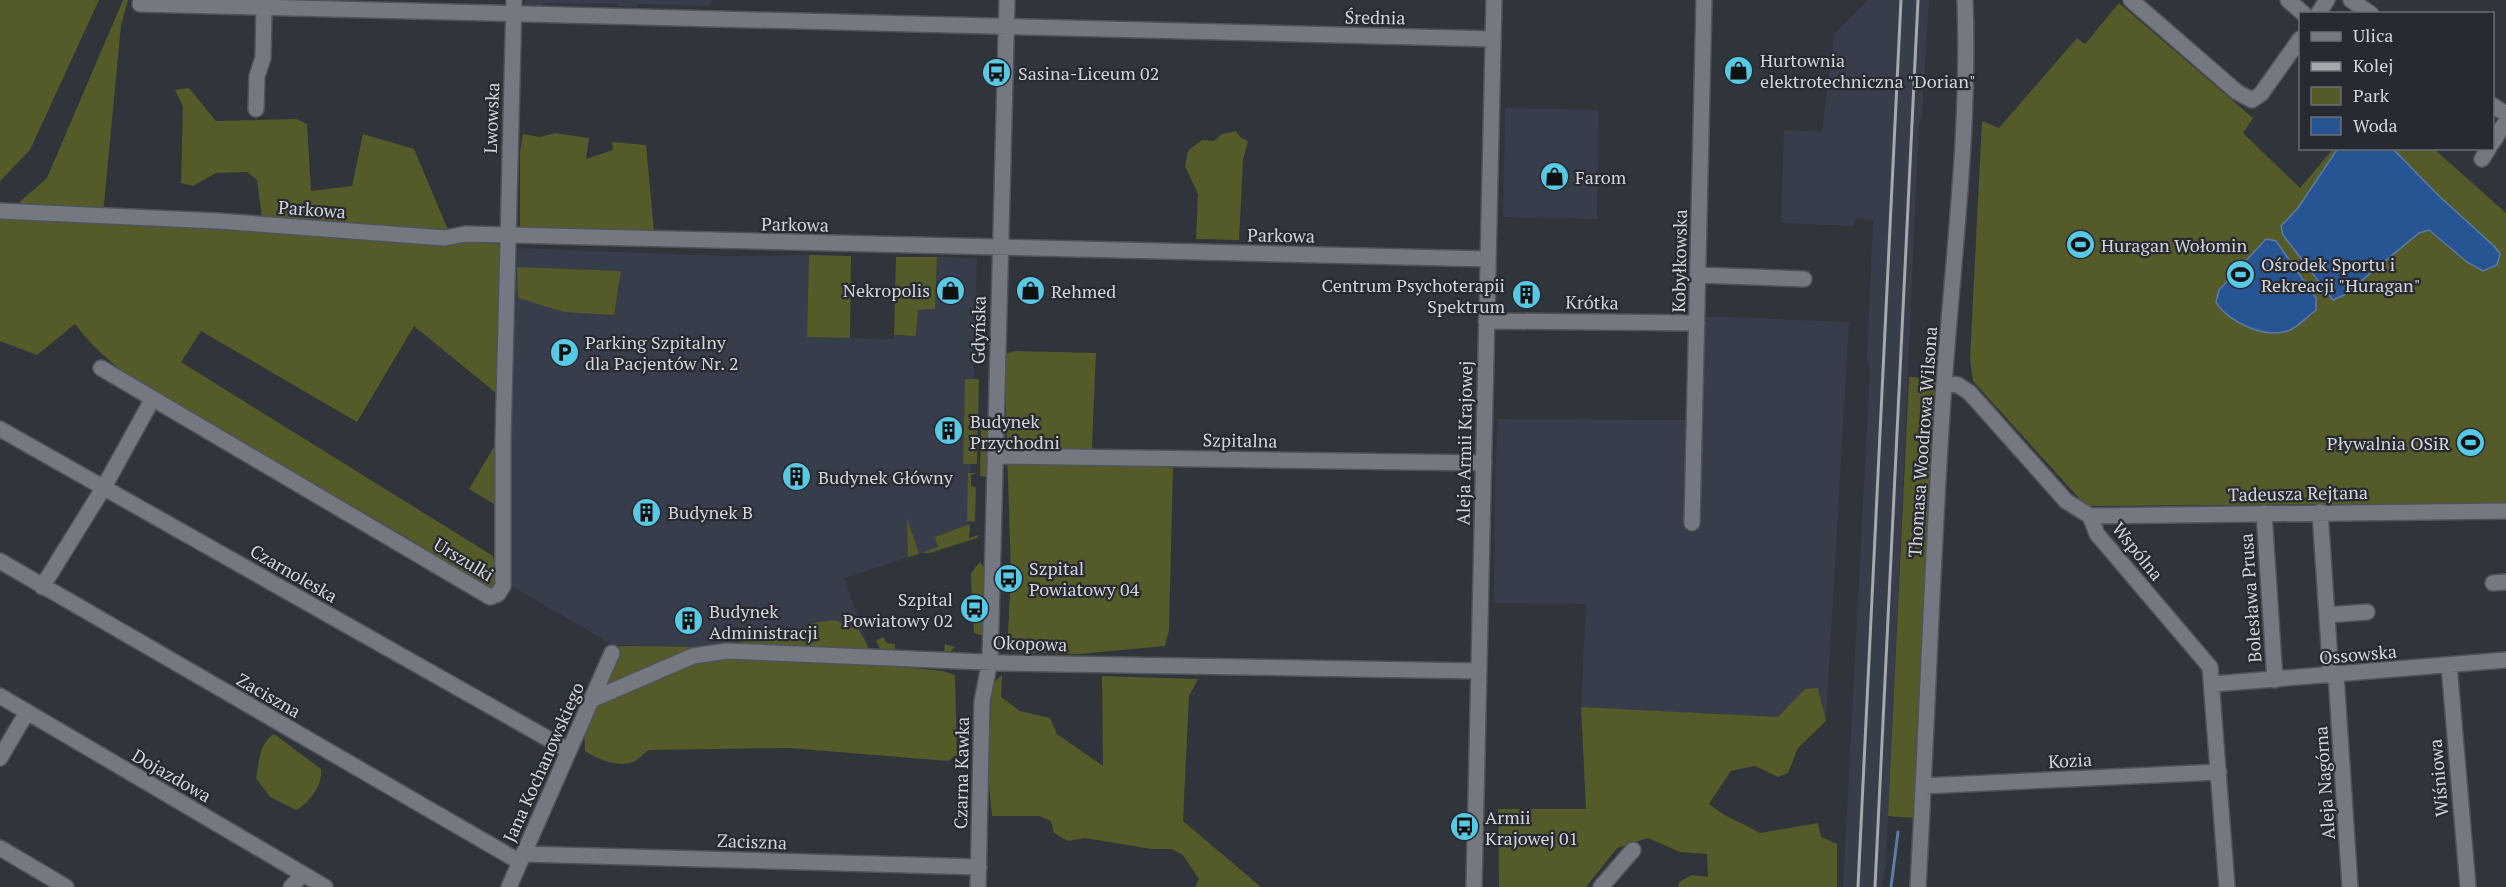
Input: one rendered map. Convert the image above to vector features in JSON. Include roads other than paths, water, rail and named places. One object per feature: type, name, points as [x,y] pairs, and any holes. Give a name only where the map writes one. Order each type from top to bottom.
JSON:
[{"type":"street","name":"Gdyńska","points":[[990,661],[1007,0]]},
{"type":"street","name":"Aleja Armii Krajowej","points":[[1474,887],[1494,0]]},
{"type":"street","name":"Kobyłkowska","points":[[1692,523],[1704,0]]},
{"type":"street","name":"Thomasa Woodrowa Wilsona","points":[[1918,887],[1933,543],[1956,252],[1966,66],[1965,0]]},
{"type":"street","points":[[2131,0],[2237,92],[2253,100],[2261,94],[2299,42]]},
{"type":"street","points":[[2288,0],[2302,12]]},
{"type":"street","points":[[2351,0],[2368,12]]},
{"type":"street","name":"Średnia","points":[[140,4],[264,9],[514,8],[1006,28],[1493,39]]},
{"type":"street","name":"Lwowska","points":[[507,237],[514,8]]},
{"type":"street","points":[[256,109],[257,76],[263,58],[264,9]]},
{"type":"street","points":[[2494,141],[2506,122]]},
{"type":"street","name":"Parkowa","points":[[0,211],[103,214],[445,238],[465,234],[507,237],[1488,259]]},
{"type":"street","name":"Urszulki","points":[[101,368],[490,597],[498,594],[503,586],[507,237]]},
{"type":"street","points":[[1698,275],[1804,279]]},
{"type":"street","name":"Krótka","points":[[1486,321],[1698,323]]},
{"type":"street","name":"Wspólna","points":[[1944,383],[1958,385],[1970,393],[2066,501],[2090,516],[2097,534],[2210,667],[2227,887]]},
{"type":"street","points":[[42,587],[104,487],[152,400]]},
{"type":"street","name":"Czarnoleska","points":[[0,429],[568,750]]},
{"type":"street","name":"Szpitalna","points":[[995,456],[1484,464]]},
{"type":"street","name":"Tadeusza Rejtana","points":[[2090,516],[2506,511]]},
{"type":"street","name":"Aleja Nagórna","points":[[2320,512],[2350,887]]},
{"type":"street","name":"Bolesława Prusa","points":[[2264,513],[2275,680]]},
{"type":"street","name":"Zaciszna","points":[[0,561],[42,587],[522,858],[979,867]]},
{"type":"street","points":[[2327,615],[2367,612]]},
{"type":"street","name":"Okopowa","points":[[591,700],[683,660],[716,652],[990,661],[1478,671]]},
{"type":"street","name":"Jana Kochanowskiego","points":[[509,887],[612,653]]},
{"type":"street","name":"Ossowska","points":[[2212,684],[2333,676],[2506,660]]},
{"type":"street","name":"Czarna Kawka","points":[[978,887],[982,700],[990,661]]},
{"type":"street","name":"Wiśniowa","points":[[2448,665],[2468,887]]},
{"type":"street","name":"Dojazdowa","points":[[0,696],[325,887]]},
{"type":"street","points":[[0,758],[27,712]]},
{"type":"street","name":"Kozia","points":[[1923,786],[2219,772]]},
{"type":"street","points":[[0,848],[66,887]]},
{"type":"street","points":[[1601,887],[1633,850]]},
{"type":"street","points":[[291,887],[303,874]]},
{"type":"water","points":[[2337,150],[2394,150],[2500,254],[2497,265],[2483,271],[2467,262],[2429,230],[2419,233],[2344,295],[2333,300],[2283,235],[2281,226],[2298,208]]},
{"type":"water","points":[[2266,239],[2276,241],[2316,298],[2316,310],[2290,330],[2281,332],[2259,331],[2238,322],[2221,309],[2216,302],[2219,290]]},
{"type":"waterway","points":[[1891,887],[1898,832]]},
{"type":"railway","points":[[1858,887],[1901,0]]},
{"type":"railway","points":[[1875,887],[1918,0]]},
{"type":"place","name":"Hurtownia elektrotechniczna \"Dorian\"","points":[[1739,70]]},
{"type":"place","name":"Sasina-Liceum 02","points":[[997,73]]},
{"type":"place","name":"Farom","points":[[1554,177]]},
{"type":"place","name":"Huragan Wołomin","points":[[2080,245]]},
{"type":"place","name":"Ośrodek Sportu i Rekreacji \"Huragan\"","points":[[2240,274]]},
{"type":"place","name":"Nekropolis","points":[[951,290]]},
{"type":"place","name":"Rehmed","points":[[1030,291]]},
{"type":"place","name":"Centrum Psychoterapii Spektrum","points":[[1526,295]]},
{"type":"place","name":"Parking Szpitalny dla Pacjentów Nr. 2","points":[[564,352]]},
{"type":"place","name":"Budynek Przychodni","points":[[949,431]]},
{"type":"place","name":"Pływalnia OSiR","points":[[2471,443]]},
{"type":"place","name":"Budynek Główny","points":[[797,477]]},
{"type":"place","name":"Budynek B","points":[[647,512]]},
{"type":"place","name":"Szpital Powiatowy 04","points":[[1008,578]]},
{"type":"place","name":"Szpital Powiatowy 02","points":[[974,609]]},
{"type":"place","name":"Budynek Administracji","points":[[688,621]]},
{"type":"place","name":"Armii Krajowej 01","points":[[1464,827]]}]
